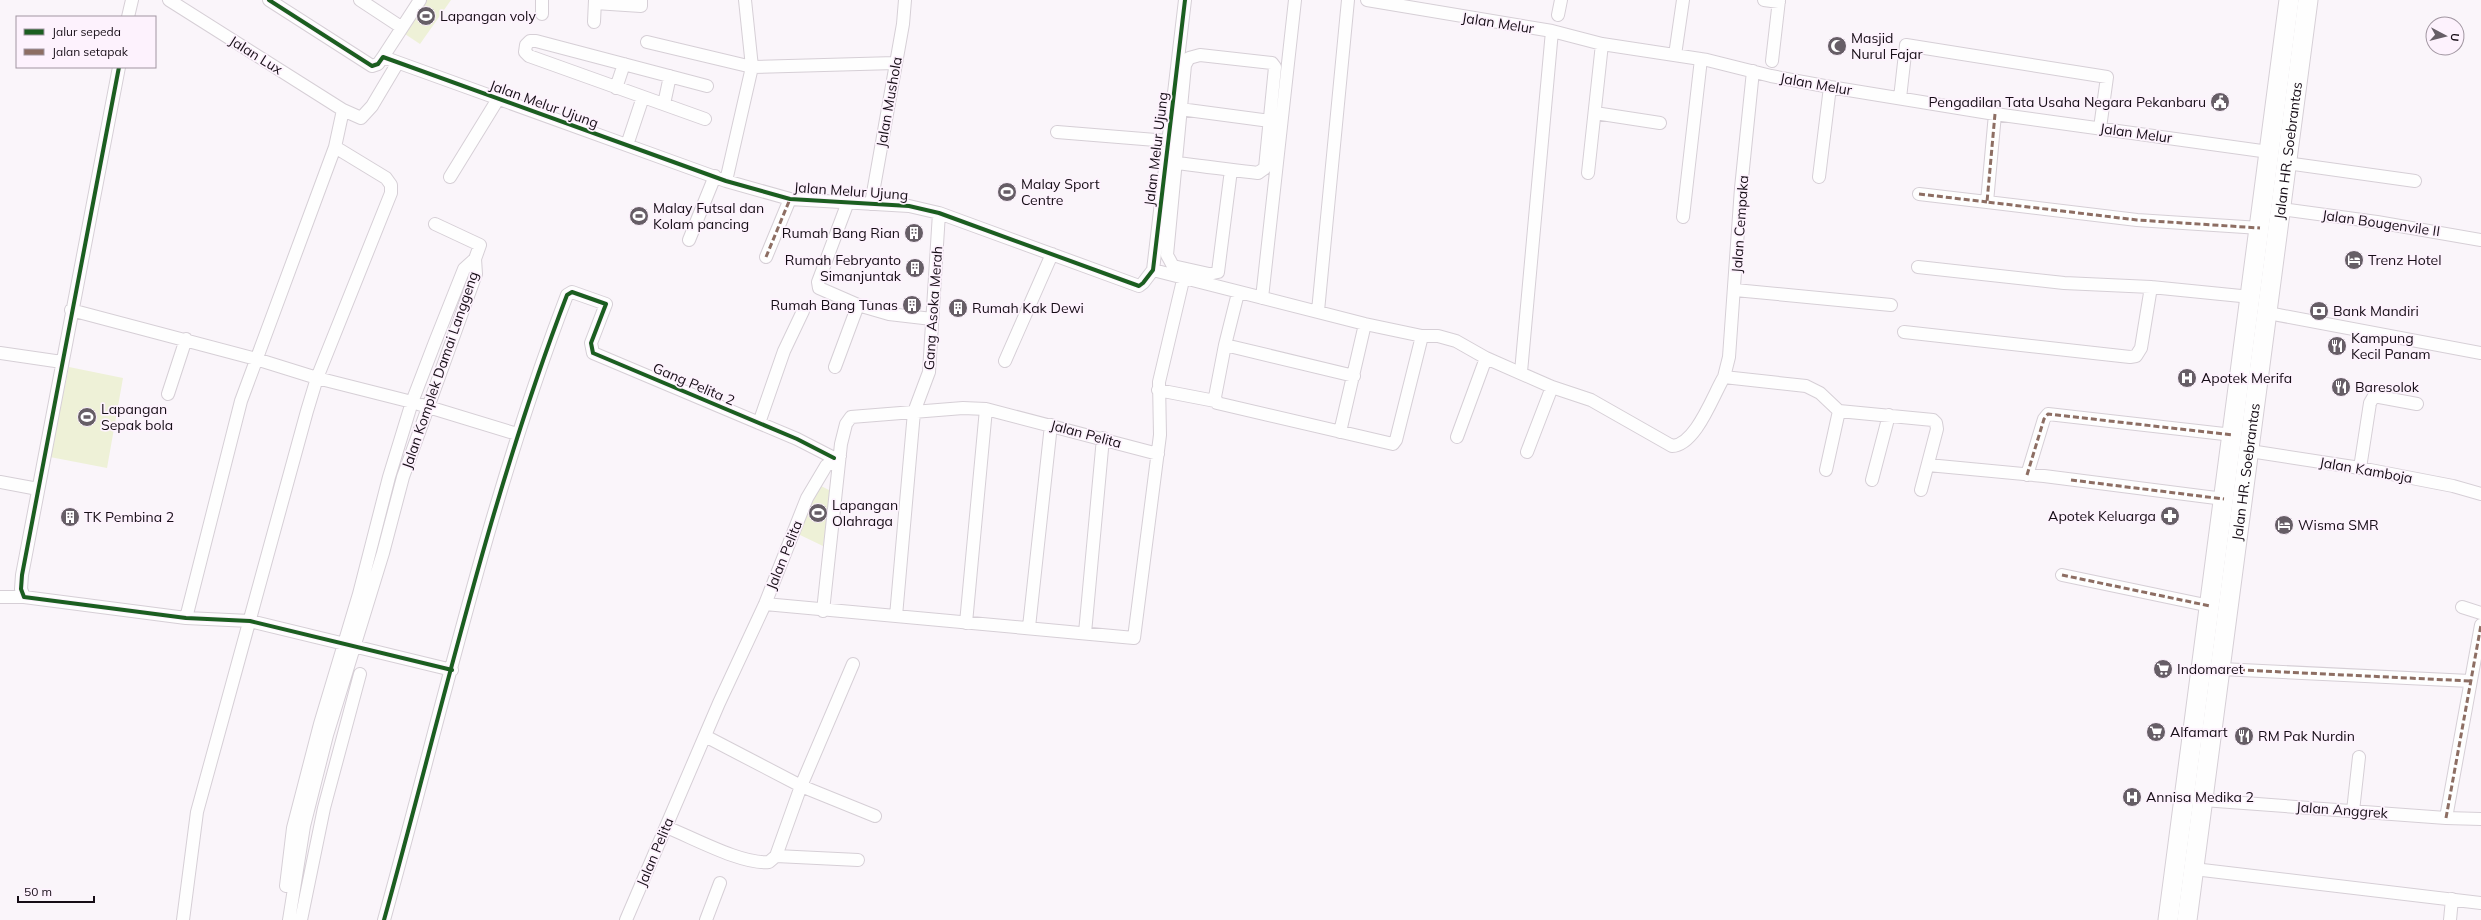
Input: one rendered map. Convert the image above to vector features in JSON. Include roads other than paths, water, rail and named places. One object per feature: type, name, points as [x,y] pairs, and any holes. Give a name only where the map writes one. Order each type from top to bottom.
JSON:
[{"type":"main road","name":"Jalan HR. Soebrantas","points":[[2168,920],[2260,228],[2288,0]]},
{"type":"main road","name":"Jalan HR. Soebrantas","points":[[2187,920],[2250,451],[2308,0]]},
{"type":"main road","points":[[2210,608],[2228,612]]},
{"type":"street","points":[[128,16],[132,0]]},
{"type":"street","name":"Jalan Lux","points":[[169,0],[343,110],[361,118],[372,106],[397,64]]},
{"type":"street","points":[[269,0],[372,66],[378,64],[420,0]]},
{"type":"street","points":[[360,0],[401,27]]},
{"type":"street","points":[[542,0],[542,14]]},
{"type":"street","points":[[594,22],[595,2],[641,6],[642,0]]},
{"type":"street","points":[[689,240],[721,178],[752,67],[745,0]]},
{"type":"street","name":"Jalan Mushola","points":[[871,204],[895,63],[905,15],[905,0]]},
{"type":"street","name":"Jalan Melur Ujung","points":[[383,57],[397,64],[721,178],[790,199],[909,206],[939,213],[1139,286],[1144,283],[1153,270],[1170,162],[1168,141],[1185,0]]},
{"type":"street","points":[[1262,298],[1295,0]]},
{"type":"street","points":[[1318,311],[1348,0]]},
{"type":"street","name":"Jalan Melur","points":[[1367,0],[1552,31],[1602,44],[1701,59],[1830,87],[1995,114],[2269,152]]},
{"type":"street","points":[[1558,15],[1561,0]]},
{"type":"street","points":[[1675,55],[1683,0]]},
{"type":"street","points":[[1764,0],[1779,1],[1772,61]]},
{"type":"street","points":[[1522,372],[1552,31]]},
{"type":"street","points":[[705,119],[529,56],[525,52],[526,45],[530,40],[536,41],[707,86]]},
{"type":"street","points":[[647,42],[752,67],[895,63]]},
{"type":"street","points":[[1588,172],[1602,44]]},
{"type":"street","points":[[1900,98],[1906,45],[2107,77],[2100,128]]},
{"type":"street","points":[[1170,162],[1258,173],[1265,168],[1275,67],[1272,62],[1193,55],[1185,65],[1180,109],[1170,162],[1168,259],[1174,266],[1209,274],[1218,272],[1231,170]]},
{"type":"street","points":[[1683,217],[1701,59]]},
{"type":"street","points":[[616,88],[624,64]]},
{"type":"street","points":[[24,597],[21,589],[22,575],[119,68]]},
{"type":"street","name":"Jalan Cempaka","points":[[1153,270],[1184,276],[1238,293],[1318,311],[1365,324],[1422,336],[1445,337],[1486,358],[1522,372],[1552,387],[1591,400],[1616,412],[1668,445],[1678,446],[1696,430],[1724,377],[1729,357],[1735,290],[1741,188],[1753,71]]},
{"type":"street","points":[[664,104],[670,76]]},
{"type":"street","points":[[1819,177],[1830,87]]},
{"type":"street","points":[[627,145],[643,97]]},
{"type":"street","points":[[450,177],[498,100]]},
{"type":"street","points":[[1180,109],[1270,121]]},
{"type":"street","points":[[186,618],[241,401],[335,147],[343,110]]},
{"type":"street","points":[[1595,113],[1660,123]]},
{"type":"street","points":[[1986,202],[1995,114]]},
{"type":"street","points":[[1057,132],[1168,141]]},
{"type":"street","points":[[183,920],[197,812],[317,378],[391,192],[391,186],[386,178],[335,147]]},
{"type":"street","points":[[2286,164],[2415,181]]},
{"type":"street","points":[[1919,194],[2137,220],[2260,228]]},
{"type":"street","points":[[766,257],[790,199]]},
{"type":"street","points":[[848,202],[818,285],[821,291],[858,305],[889,314],[932,320]]},
{"type":"street","name":"Jalan Bougenvile II","points":[[2281,209],[2377,222],[2481,240]]},
{"type":"street","name":"Gang Asoka Merah","points":[[896,616],[914,412],[929,372],[939,213]]},
{"type":"street","points":[[435,224],[480,245],[475,259]]},
{"type":"street","points":[[1005,361],[1052,254]]},
{"type":"street","name":"Jalan Komplek Damai Langgeng","points":[[281,920],[389,477],[412,402],[435,342],[464,269],[475,259]]},
{"type":"street","name":"Jalan Komplek Damai Langgeng","points":[[289,920],[289,887],[293,828],[320,724],[383,553],[403,477],[447,349],[476,274],[475,259]]},
{"type":"street","points":[[1918,266],[2064,283],[2151,288],[2251,297]]},
{"type":"street","points":[[764,604],[823,611],[1029,627],[1132,638],[1136,636],[1160,435],[1158,390],[1184,276]]},
{"type":"street","points":[[1904,332],[2130,357],[2136,356],[2142,348],[2151,288]]},
{"type":"street","points":[[1735,290],[1891,305]]},
{"type":"street","name":"Gang Pelita 2","points":[[516,434],[567,295],[572,292],[606,304],[591,343],[593,353],[837,457]]},
{"type":"street","points":[[1215,401],[1225,345],[1238,293]]},
{"type":"street","points":[[835,367],[858,305]]},
{"type":"street","points":[[72,310],[186,339],[317,378],[427,406],[516,434],[384,920]]},
{"type":"street","points":[[759,423],[784,351],[803,311]]},
{"type":"street","points":[[2268,313],[2481,352]]},
{"type":"street","points":[[1340,432],[1365,324]]},
{"type":"street","points":[[1158,390],[1215,401],[1217,403],[1386,444],[1393,444],[1396,440],[1422,336]]},
{"type":"street","points":[[168,394],[186,339]]},
{"type":"street","points":[[435,342],[447,349]]},
{"type":"street","points":[[1225,345],[1354,376]]},
{"type":"street","points":[[0,352],[62,362]]},
{"type":"street","points":[[1458,437],[1486,358]]},
{"type":"street","points":[[1724,377],[1806,386],[1820,393],[1839,411],[1928,419],[1936,423],[1937,429],[1921,490]]},
{"type":"street","points":[[1527,452],[1552,387]]},
{"type":"street","points":[[2360,468],[2371,399],[2377,395],[2417,404]]},
{"type":"street","points":[[966,623],[986,409]]},
{"type":"street","name":"Jalan Pelita","points":[[626,920],[705,736],[764,604],[807,498],[826,466],[837,457],[845,428],[851,417],[914,412],[986,409],[1103,438],[1158,454]]},
{"type":"street","points":[[1826,470],[1839,411]]},
{"type":"street","points":[[2027,475],[2044,419],[2048,414],[2233,434]]},
{"type":"street","points":[[1872,480],[1889,415]]},
{"type":"street","points":[[1029,627],[1051,425]]},
{"type":"street","points":[[1085,633],[1103,438]]},
{"type":"street","name":"Jalan Kamboja","points":[[2250,451],[2360,468],[2453,486],[2481,494]]},
{"type":"street","points":[[823,611],[837,457]]},
{"type":"street","points":[[1928,465],[2027,475],[2224,500]]},
{"type":"street","points":[[0,482],[38,489]]},
{"type":"street","points":[[371,549],[383,553]]},
{"type":"street","points":[[2062,575],[2210,608]]},
{"type":"street","points":[[0,597],[24,597],[186,618],[250,621],[452,670]]},
{"type":"street","points":[[2462,607],[2481,613]]},
{"type":"street","points":[[2446,818],[2481,625]]},
{"type":"street","points":[[666,827],[749,860],[769,862],[776,856],[801,786],[853,664]]},
{"type":"street","points":[[2221,669],[2470,681]]},
{"type":"street","points":[[301,920],[318,831],[360,674]]},
{"type":"street","points":[[327,735],[342,739]]},
{"type":"street","points":[[705,736],[801,786],[875,816]]},
{"type":"street","points":[[2353,811],[2359,757]]},
{"type":"street","name":"Jalan Anggrek","points":[[2204,800],[2446,818],[2481,819]]},
{"type":"street","points":[[304,826],[318,831]]},
{"type":"street","points":[[776,856],[858,860]]},
{"type":"street","points":[[2194,869],[2481,903]]},
{"type":"street","points":[[706,920],[720,883]]},
{"type":"street","points":[[289,887],[306,889]]},
{"type":"street","points":[[2450,920],[2452,899]]},
{"type":"place","name":"Lapangan voly","points":[[426,16]]},
{"type":"place","name":"Masjid Nurul Fajar","points":[[1837,46]]},
{"type":"place","name":"Pengadilan Tata Usaha Negara Pekanbaru","points":[[2220,102]]},
{"type":"place","name":"Malay Sport Centre","points":[[1007,192]]},
{"type":"place","name":"Malay Futsal dan Kolam pancing","points":[[639,216]]},
{"type":"place","name":"Rumah Bang Rian","points":[[914,233]]},
{"type":"place","name":"Trenz Hotel","points":[[2354,260]]},
{"type":"place","name":"Rumah Febryanto Simanjuntak","points":[[915,268]]},
{"type":"place","name":"Rumah Bang Tunas","points":[[912,305]]},
{"type":"place","name":"Rumah Kak Dewi","points":[[958,308]]},
{"type":"place","name":"Bank Mandiri","points":[[2319,311]]},
{"type":"place","name":"Kampung Kecil Panam","points":[[2337,346]]},
{"type":"place","name":"Apotek Merifa","points":[[2187,378]]},
{"type":"place","name":"Baresolok","points":[[2341,387]]},
{"type":"place","name":"Lapangan Sepak bola","points":[[87,417]]},
{"type":"place","name":"Lapangan Olahraga","points":[[818,513]]},
{"type":"place","name":"Apotek Keluarga","points":[[2170,516]]},
{"type":"place","name":"TK Pembina 2","points":[[70,517]]},
{"type":"place","name":"Wisma SMR","points":[[2284,525]]},
{"type":"place","name":"Indomaret","points":[[2163,669]]},
{"type":"place","name":"Alfamart","points":[[2156,732]]},
{"type":"place","name":"RM Pak Nurdin","points":[[2244,736]]},
{"type":"place","name":"Annisa Medika 2","points":[[2132,797]]}]
